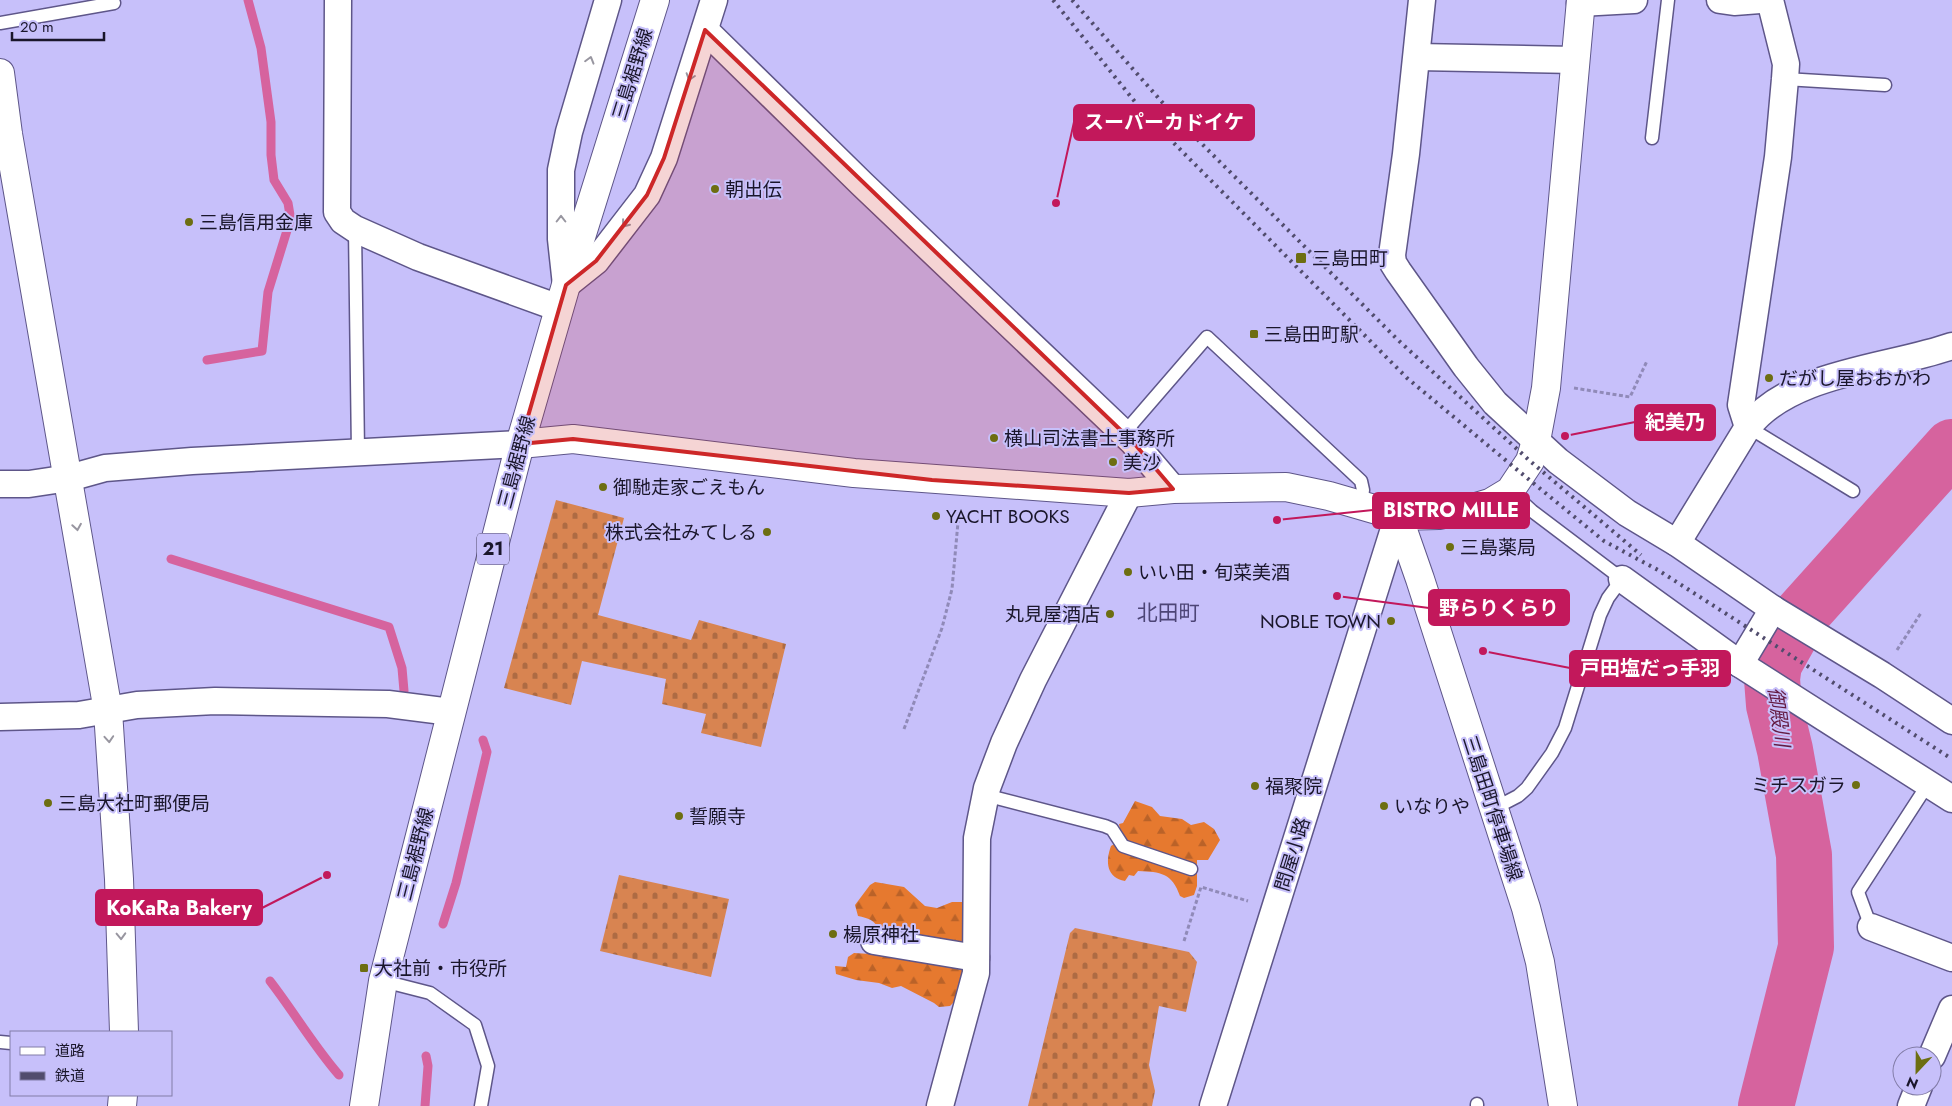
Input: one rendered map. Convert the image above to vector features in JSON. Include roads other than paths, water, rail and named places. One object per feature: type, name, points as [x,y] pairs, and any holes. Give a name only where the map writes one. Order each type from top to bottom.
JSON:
[{"type":"street","points":[[338,0],[337,212],[343,222],[418,257],[563,296]]},
{"type":"street","points":[[563,296],[561,170],[569,132],[608,0]]},
{"type":"street","name":"三島裾野線","points":[[364,1106],[384,981],[520,444],[563,296],[655,0]]},
{"type":"street","points":[[563,296],[596,261],[647,195],[664,158],[714,0]]},
{"type":"street","points":[[1422,0],[1417,57],[1392,254],[1394,263],[1466,367],[1495,403],[1558,461],[1600,494],[1677,543],[1777,611],[1882,675],[1952,721]]},
{"type":"street","points":[[0,484],[29,484],[69,478],[105,468],[192,461],[520,444],[573,439],[854,473],[960,482],[1130,493],[1173,489],[1286,487],[1329,496],[1398,516],[1439,515],[1490,503],[1510,491],[1530,461],[1536,441],[1546,384],[1580,1],[1634,0]]},
{"type":"street","points":[[1720,0],[1734,2],[1760,0]]},
{"type":"street","points":[[1748,427],[1741,405],[1778,157],[1786,64],[1770,0]]},
{"type":"street","points":[[705,30],[862,184],[1124,433],[1173,489]]},
{"type":"street","points":[[1417,57],[1575,60]]},
{"type":"street","points":[[0,73],[8,134],[108,710],[119,879],[124,1031]]},
{"type":"street","points":[[1677,543],[1748,427],[1766,408],[1803,388],[1952,346]]},
{"type":"street","points":[[940,1106],[976,973],[978,838],[985,795],[1004,743],[1033,680],[1130,493]]},
{"type":"street","name":"三島田町停車場線","points":[[1398,516],[1526,908],[1540,962],[1563,1106]]},
{"type":"street","name":"問屋小路","points":[[1214,1106],[1398,516]]},
{"type":"street","points":[[1622,579],[1740,664],[1952,799]]},
{"type":"street","points":[[1740,664],[1777,611]]},
{"type":"street","points":[[2,713],[79,715],[137,705],[216,701],[388,704],[451,712]]},
{"type":"street","points":[[1871,927],[1952,958]]},
{"type":"street","points":[[874,941],[976,958]]},
{"type":"street","points":[[1936,1046],[1952,1009]]},
{"type":"lane","points":[[1652,138],[1668,0]]},
{"type":"lane","points":[[0,23],[114,3]]},
{"type":"lane","points":[[1785,79],[1885,85]]},
{"type":"lane","points":[[355,229],[358,452]]},
{"type":"lane","points":[[1124,433],[1207,337],[1361,481],[1364,490],[1361,506]]},
{"type":"lane","points":[[1748,427],[1853,491]]},
{"type":"lane","points":[[1493,809],[1518,796],[1528,788],[1552,753],[1565,728],[1600,615],[1608,598],[1622,579],[1532,511],[1510,491]]},
{"type":"lane","points":[[1871,927],[1858,892],[1928,784]]},
{"type":"lane","points":[[985,795],[1105,826],[1112,829],[1123,846],[1191,869]]},
{"type":"lane","points":[[384,981],[430,993],[475,1025],[488,1066],[481,1106]]},
{"type":"waterway","points":[[207,360],[262,351],[268,292],[289,224],[288,203],[274,180],[271,155],[271,122],[261,48],[248,0]]},
{"type":"waterway","name":"御殿川","points":[[1766,1106],[1806,947],[1804,855],[1785,750],[1774,705],[1772,679],[1774,664],[1802,614],[1952,447]]},
{"type":"waterway","points":[[171,559],[389,627],[402,668],[404,691]]},
{"type":"waterway","points":[[443,924],[456,883],[487,752],[483,740]]},
{"type":"waterway","points":[[270,981],[339,1075]]},
{"type":"waterway","points":[[425,1106],[428,1066],[426,1056]]},
{"type":"railway","points":[[1053,0],[1144,113],[1407,378],[1604,541],[1658,570],[1952,759]]},
{"type":"railway","points":[[1072,0],[1177,119],[1398,340],[1530,461],[1641,555]]},
{"type":"place","name":"朝出伝","points":[[715,189]]},
{"type":"place","name":"スーパーカドイケ","points":[[1056,203]]},
{"type":"place","name":"三島信用金庫","points":[[189,222]]},
{"type":"place","name":"三島田町","points":[[1301,258]]},
{"type":"place","name":"三島田町駅","points":[[1254,334]]},
{"type":"place","name":"だがし屋おおかわ","points":[[1769,378]]},
{"type":"place","name":"紀美乃","points":[[1565,436]]},
{"type":"place","name":"横山司法書士事務所","points":[[994,438]]},
{"type":"place","name":"美沙","points":[[1113,462]]},
{"type":"place","name":"御馳走家ごえもん","points":[[603,487]]},
{"type":"place","name":"YACHT BOOKS","points":[[936,516]]},
{"type":"place","name":"BISTRO MILLE","points":[[1277,520]]},
{"type":"place","name":"株式会社みてしる","points":[[767,532]]},
{"type":"place","name":"三島薬局","points":[[1450,547]]},
{"type":"place","name":"いい田・旬菜美酒","points":[[1128,572]]},
{"type":"place","name":"野らりくらり","points":[[1337,596]]},
{"type":"place","name":"丸見屋酒店","points":[[1110,614]]},
{"type":"place","name":"NOBLE TOWN","points":[[1391,621]]},
{"type":"place","name":"戸田塩だっ手羽","points":[[1483,651]]},
{"type":"place","name":"ミチスガラ","points":[[1856,785]]},
{"type":"place","name":"福聚院","points":[[1255,786]]},
{"type":"place","name":"三島大社町郵便局","points":[[48,803]]},
{"type":"place","name":"いなりや","points":[[1384,806]]},
{"type":"place","name":"誓願寺","points":[[679,816]]},
{"type":"place","name":"KoKaRa Bakery","points":[[327,875]]},
{"type":"place","name":"楊原神社","points":[[833,934]]},
{"type":"place","name":"大社前・市役所","points":[[364,968]]},
{"type":"district","name":"北田町","points":[[1168,613]]}]
